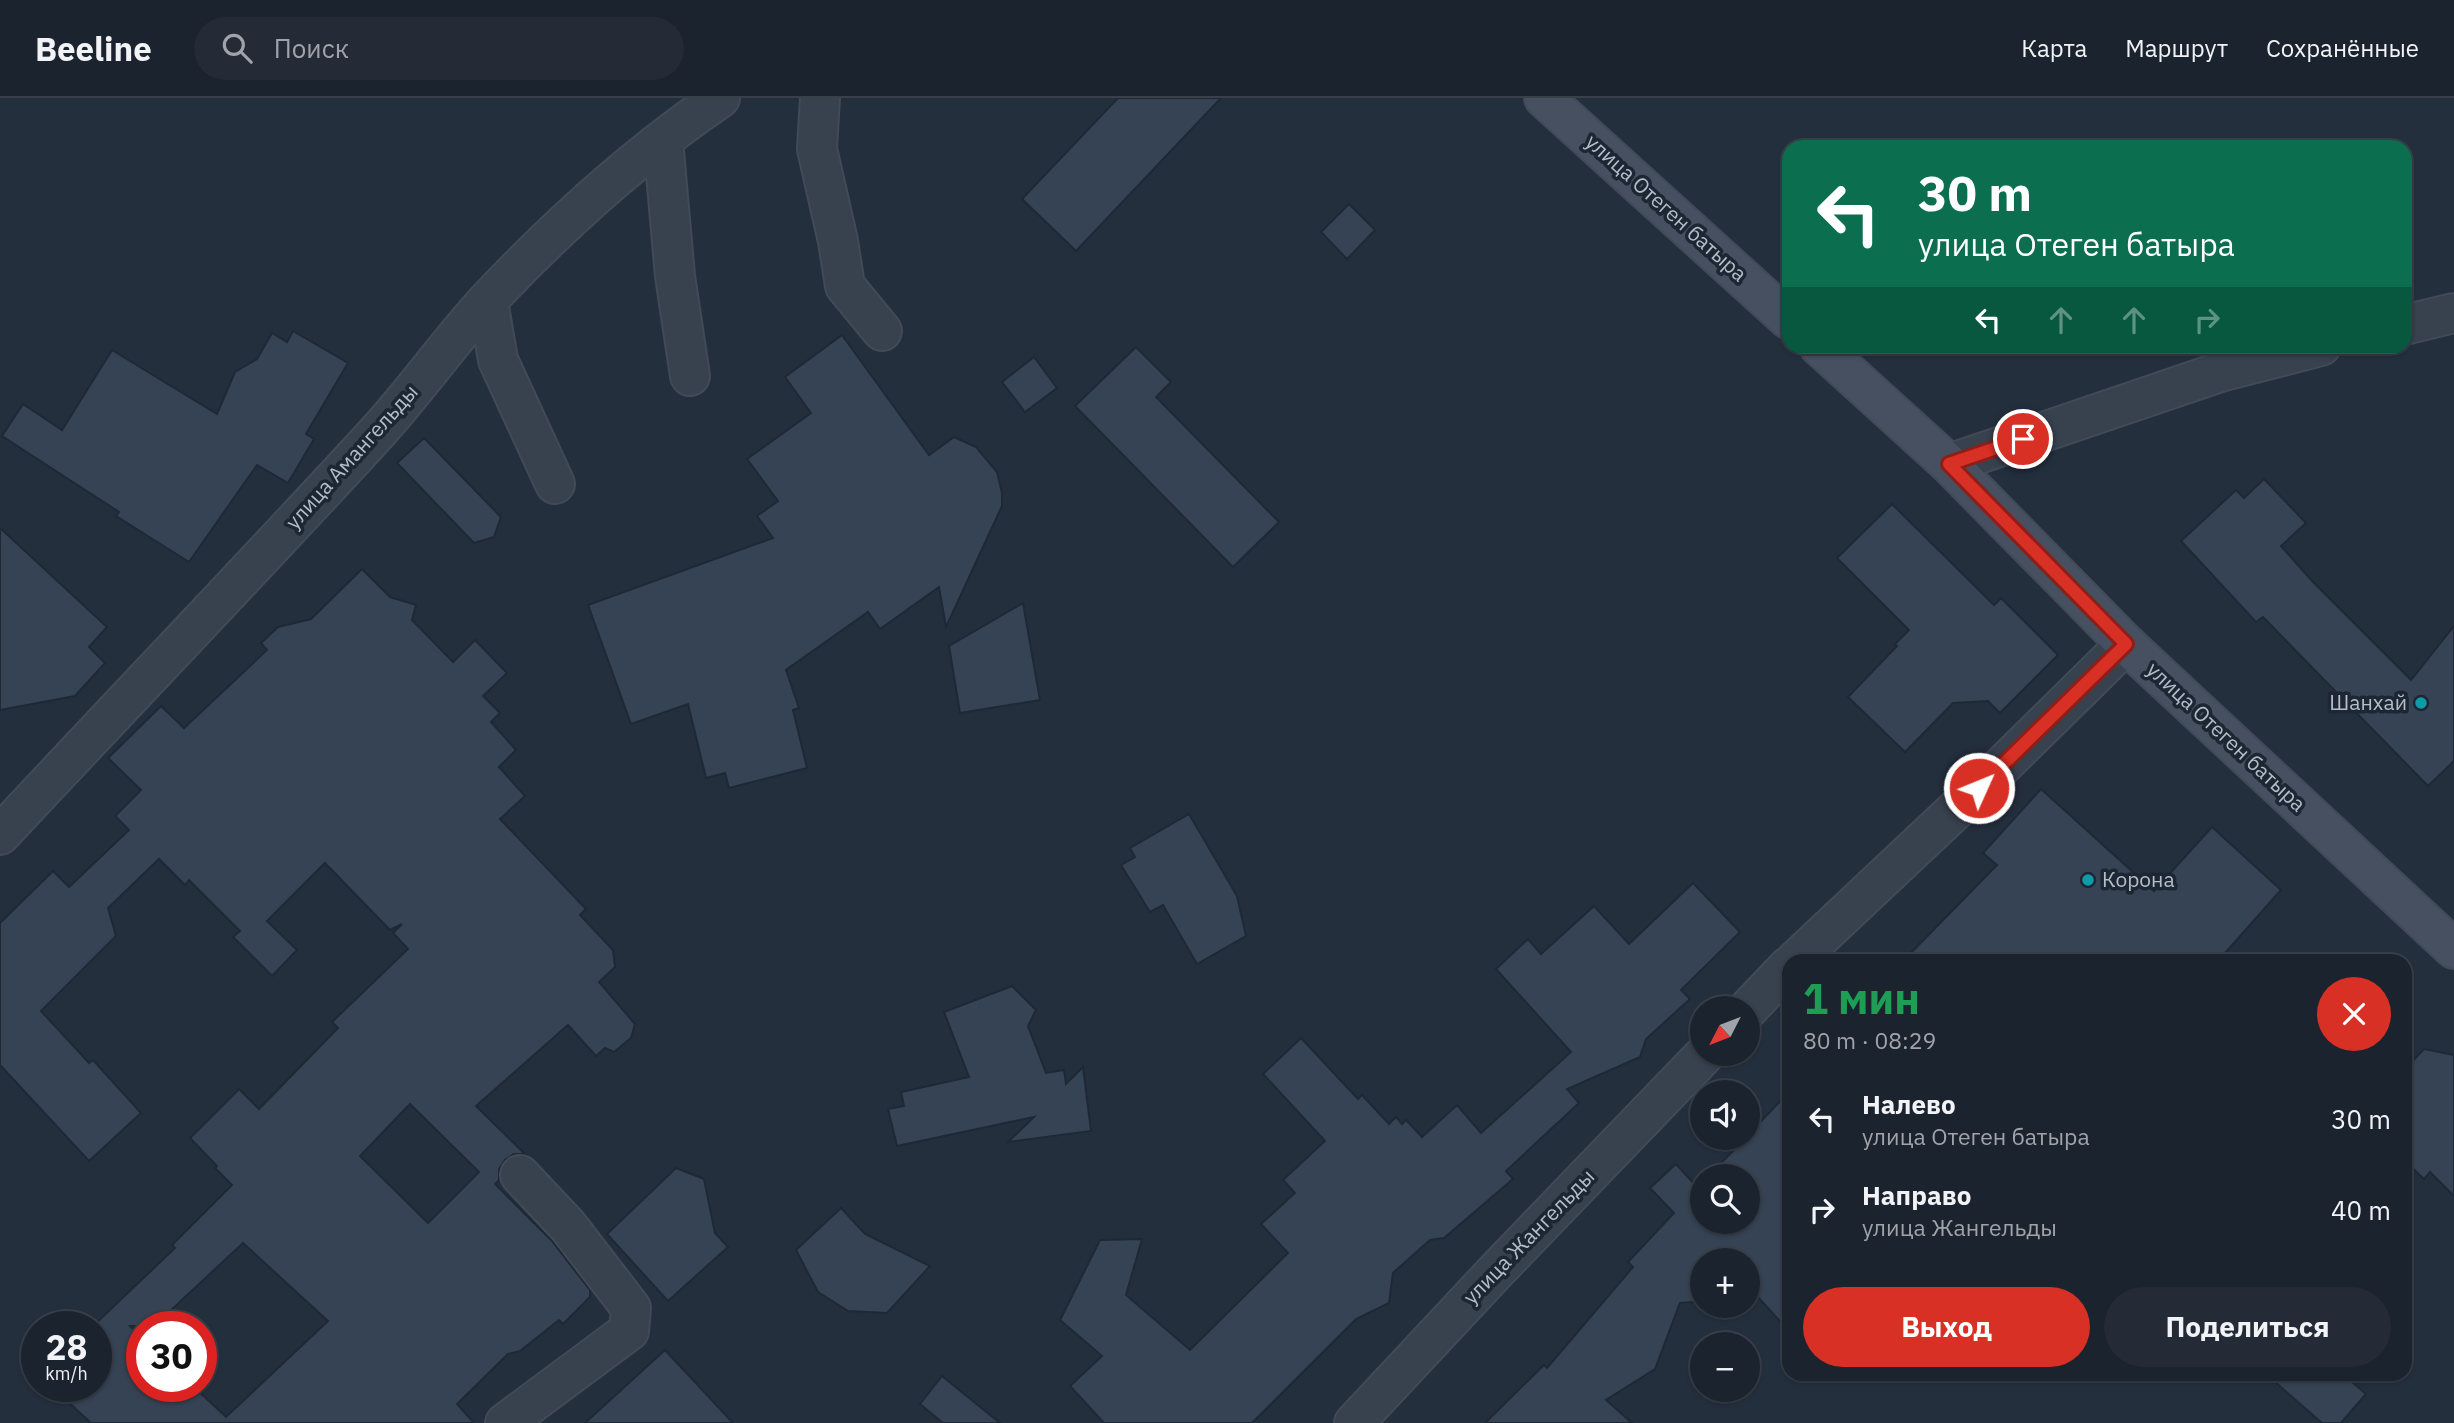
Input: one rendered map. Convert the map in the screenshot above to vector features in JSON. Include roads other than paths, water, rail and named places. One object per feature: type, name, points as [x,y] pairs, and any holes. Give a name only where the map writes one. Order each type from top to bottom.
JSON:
[{"type":"main road","name":"улица Отеген батыра","points":[[1544,98],[1782,314]]},
{"type":"main road","name":"улица Отеген батыра","points":[[1828,354],[1949,464],[2126,644],[2454,949]]},
{"type":"street","name":"улица Амангельды","points":[[0,835],[285,534],[376,434],[488,300],[579,208],[720,98]]},
{"type":"street","points":[[820,98],[817,149],[838,241],[845,286],[882,331]]},
{"type":"street","points":[[663,140],[675,276],[690,376]]},
{"type":"street","points":[[488,300],[498,360],[555,484]]},
{"type":"street","points":[[2412,323],[2454,313]]},
{"type":"street","points":[[1949,464],[2220,372],[2290,354]]},
{"type":"street","points":[[1802,954],[1998,770],[2126,644]]},
{"type":"street","points":[[1760,996],[1782,973]]},
{"type":"street","name":"улица Жангельды","points":[[1354,1423],[1693,1066]]},
{"type":"street","points":[[505,1423],[629,1331],[631,1308],[568,1226],[520,1175]]},
{"type":"place","name":"Шанхай","points":[[2421,703]]},
{"type":"place","name":"Корона","points":[[2088,880]]}]
